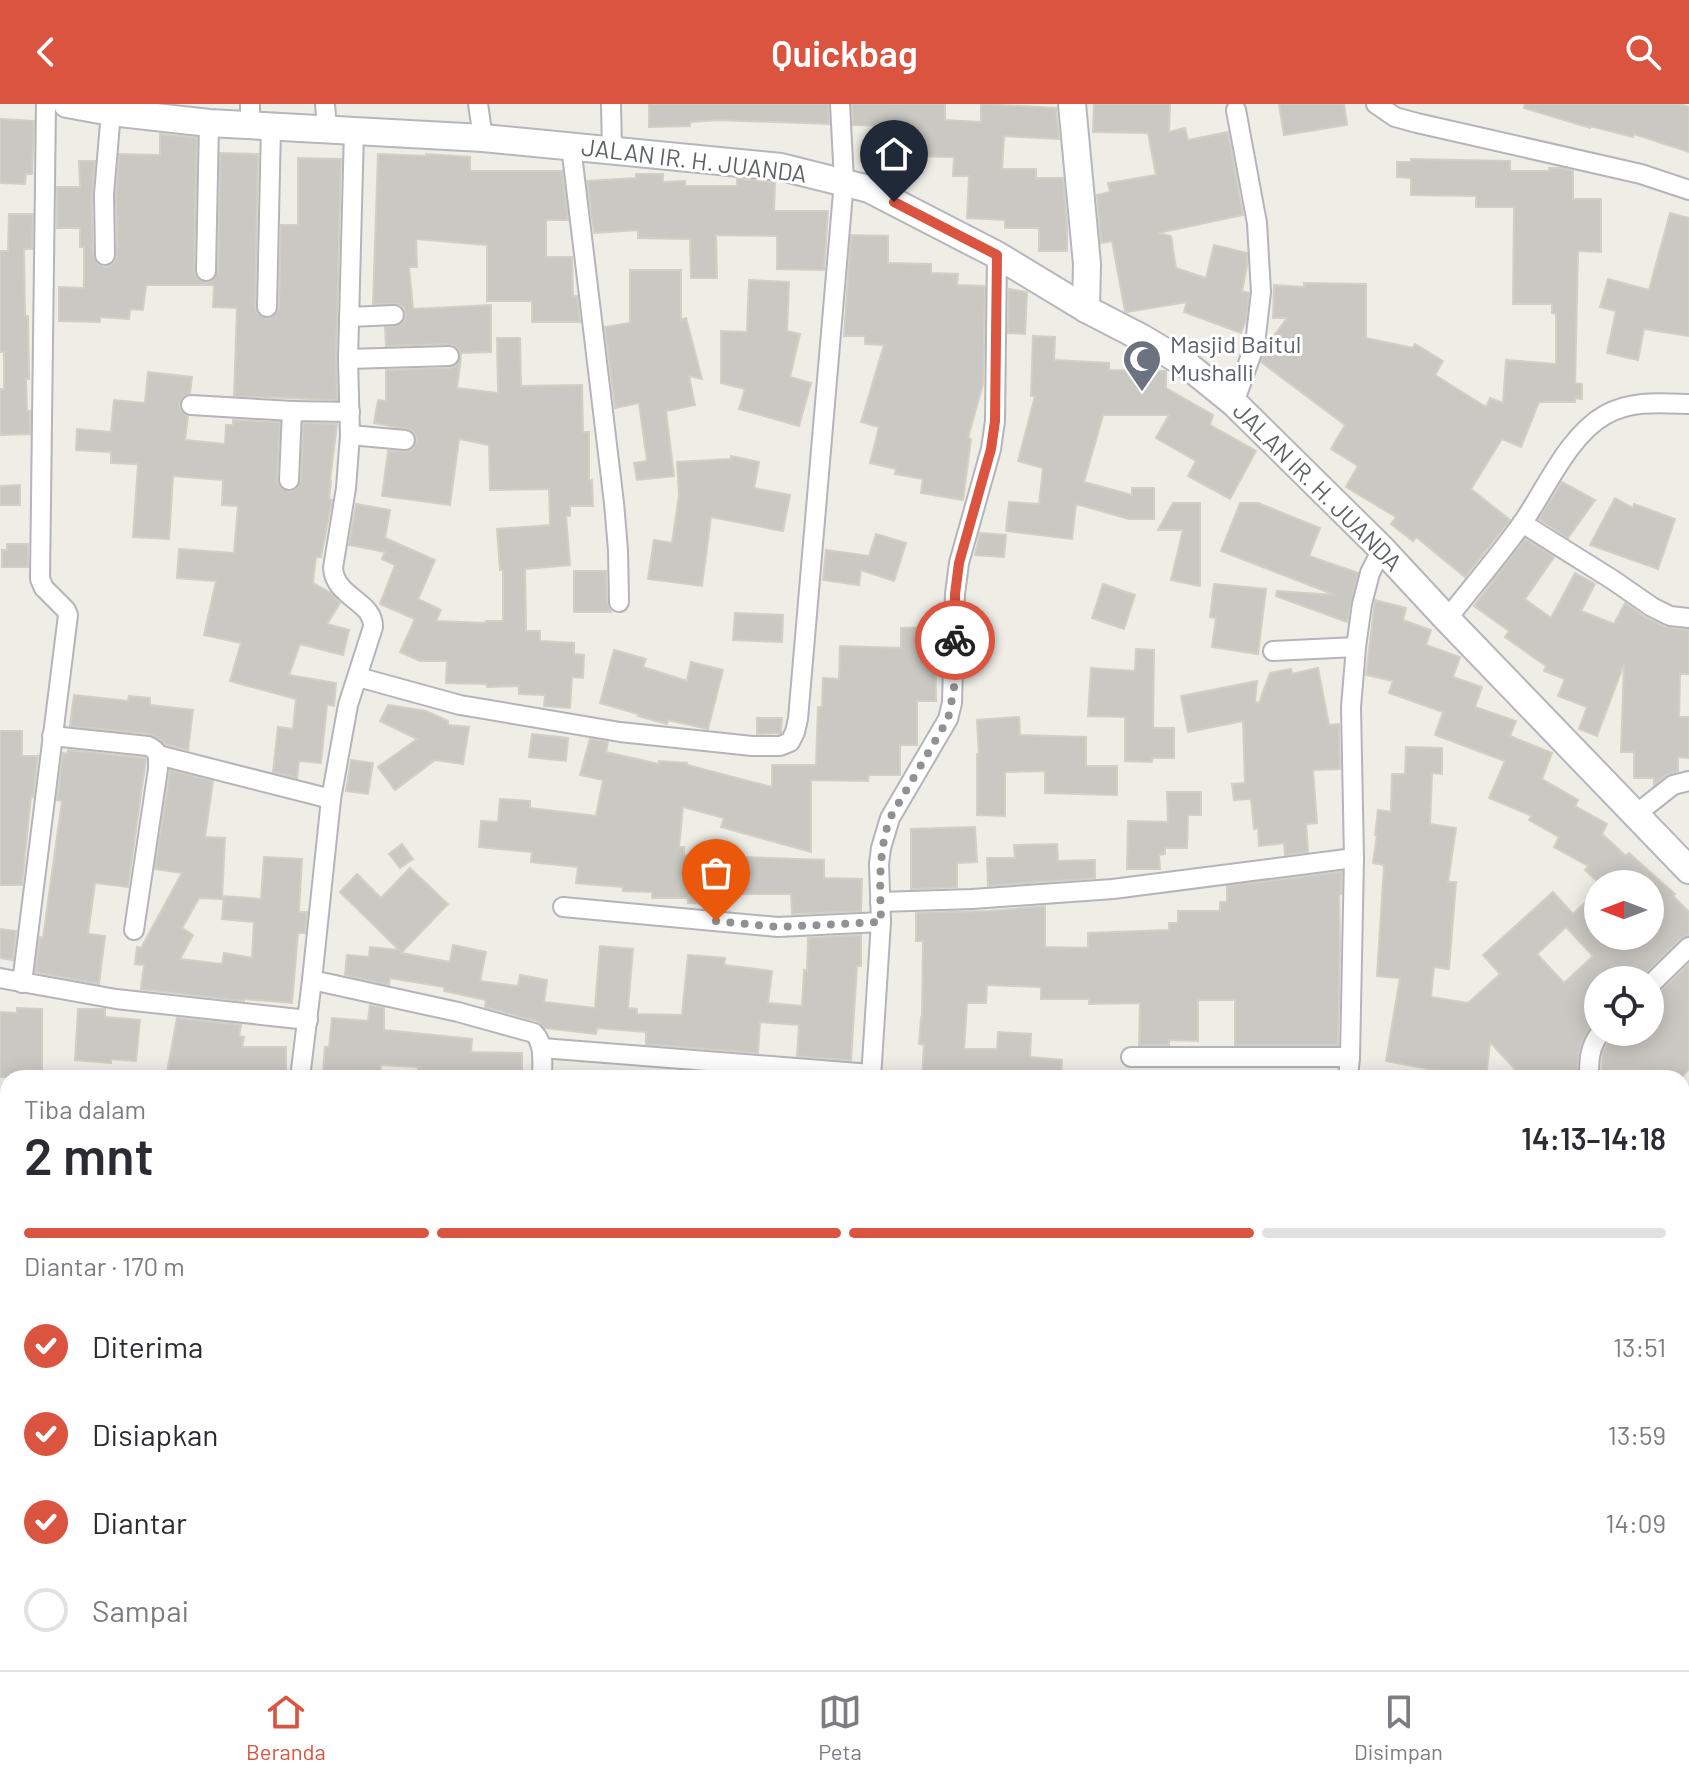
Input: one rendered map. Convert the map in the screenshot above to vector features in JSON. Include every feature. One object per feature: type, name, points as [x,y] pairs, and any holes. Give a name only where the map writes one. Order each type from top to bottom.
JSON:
[{"type":"main road","name":"JALAN IR. H. JUANDA","points":[[67,104],[209,123],[257,118],[326,117],[354,131],[483,138],[781,167],[869,189],[997,255],[1086,309],[1142,338],[1187,365],[1234,403],[1382,549],[1689,870]]},
{"type":"main road","points":[[1072,104],[1087,264],[1086,309]]},
{"type":"street","points":[[22,983],[68,615],[40,579],[46,104]]},
{"type":"street","points":[[478,104],[483,138]]},
{"type":"street","points":[[611,104],[612,150]]},
{"type":"street","points":[[358,677],[460,705],[620,732],[752,746],[780,746],[790,742],[798,719],[844,181],[840,104]]},
{"type":"street","points":[[1376,104],[1395,117],[1641,174],[1689,190]]},
{"type":"street","points":[[1234,403],[1255,344],[1261,292],[1257,223],[1236,110]]},
{"type":"street","points":[[105,255],[104,194],[111,112]]},
{"type":"street","points":[[257,118],[267,307]]},
{"type":"street","points":[[206,271],[209,123]]},
{"type":"street","points":[[301,1070],[331,799],[348,705],[373,620],[370,613],[333,578],[350,435],[348,359],[354,131]]},
{"type":"street","points":[[571,146],[614,503],[619,602]]},
{"type":"street","points":[[871,1070],[881,922],[879,864],[890,818],[948,719],[952,703],[955,594],[959,563],[991,449],[995,421],[997,255]]},
{"type":"street","points":[[349,317],[394,315]]},
{"type":"street","points":[[348,359],[449,356]]},
{"type":"street","points":[[1447,619],[1522,523],[1571,447],[1604,415],[1651,402],[1689,404]]},
{"type":"street","points":[[191,405],[350,412]]},
{"type":"street","points":[[289,480],[292,411]]},
{"type":"street","points":[[350,435],[405,440]]},
{"type":"street","points":[[1522,523],[1652,607],[1670,616],[1689,618]]},
{"type":"street","points":[[1349,1070],[1354,858],[1351,707],[1362,604],[1370,573],[1382,549]]},
{"type":"street","points":[[1273,651],[1356,647]]},
{"type":"street","points":[[52,736],[148,746],[154,748],[158,755],[134,930]]},
{"type":"street","points":[[158,755],[331,799]]},
{"type":"street","points":[[1635,815],[1673,785],[1689,781]]},
{"type":"street","points":[[880,902],[1113,889],[1354,858]]},
{"type":"street","points":[[563,907],[778,927],[881,922]]},
{"type":"street","points":[[1664,971],[1689,947]]},
{"type":"street","points":[[0,978],[116,999],[308,1020]]},
{"type":"street","points":[[312,980],[458,1012],[528,1031],[539,1037],[542,1070]]},
{"type":"street","points":[[1589,1070],[1592,1046]]},
{"type":"street","points":[[542,1048],[800,1070]]},
{"type":"street","points":[[1131,1057],[1350,1057]]},
{"type":"building","points":[[649,104],[828,104],[829,124],[718,120],[690,122],[690,126],[649,127]]},
{"type":"building","points":[[852,104],[945,104],[945,120],[981,122],[981,104],[1056,108],[1059,139],[1004,136],[1002,169],[1036,169],[1036,178],[1063,178],[1067,251],[1039,251],[1039,228],[1005,228],[1005,220],[967,218],[969,176],[953,176],[954,157],[900,156],[901,126],[853,125]]},
{"type":"building","points":[[1094,104],[1170,104],[1169,132],[1185,128],[1188,140],[1228,132],[1243,215],[1158,233],[1171,236],[1176,268],[1206,278],[1214,245],[1247,253],[1242,291],[1249,293],[1241,333],[1184,312],[1187,302],[1125,311],[1112,241],[1101,243],[1097,195],[1110,192],[1108,183],[1156,175],[1148,133],[1093,132]]},
{"type":"building","points":[[1279,104],[1344,104],[1347,125],[1284,135]]},
{"type":"building","points":[[1525,104],[1680,104],[1689,107],[1689,152],[1634,134],[1633,137],[1590,128],[1524,108]]},
{"type":"building","points":[[0,119],[34,121],[32,174],[26,174],[25,184],[0,183]]},
{"type":"building","points":[[160,134],[197,138],[194,271],[196,277],[205,283],[212,281],[218,271],[220,153],[258,154],[255,307],[257,313],[266,319],[273,317],[279,308],[281,225],[298,225],[298,158],[341,159],[337,400],[234,396],[237,308],[213,307],[214,285],[146,285],[143,310],[130,309],[129,319],[100,317],[100,322],[59,321],[59,287],[84,288],[84,247],[80,247],[80,228],[57,228],[57,187],[80,187],[79,161],[95,161],[93,255],[99,265],[110,266],[117,255],[119,154],[160,155]]},
{"type":"building","points":[[378,154],[470,157],[470,171],[562,171],[568,220],[546,220],[546,257],[572,257],[573,296],[577,296],[580,322],[532,322],[532,301],[487,301],[487,245],[416,239],[417,267],[409,267],[413,309],[491,305],[491,352],[461,353],[461,356],[459,349],[449,344],[386,346],[385,327],[401,325],[406,314],[399,304],[373,304]]},
{"type":"building","points":[[1411,159],[1510,161],[1510,171],[1561,168],[1573,171],[1573,199],[1601,199],[1601,252],[1578,251],[1575,383],[1582,384],[1582,399],[1575,398],[1575,402],[1539,402],[1521,447],[1502,439],[1471,489],[1510,520],[1465,577],[1416,537],[1413,541],[1391,524],[1396,517],[1346,487],[1358,466],[1331,449],[1345,425],[1261,362],[1267,345],[1287,318],[1273,318],[1274,285],[1304,287],[1304,283],[1366,284],[1366,338],[1413,348],[1415,344],[1443,361],[1435,375],[1486,407],[1490,398],[1503,403],[1506,360],[1556,364],[1556,314],[1552,313],[1552,304],[1513,304],[1514,207],[1476,207],[1476,196],[1411,195],[1411,178],[1397,177],[1397,162],[1411,162]]},
{"type":"building","points":[[636,174],[663,174],[663,182],[685,181],[685,186],[737,186],[737,179],[775,182],[774,211],[828,211],[824,270],[777,269],[777,236],[716,235],[717,278],[691,278],[690,239],[638,238],[638,230],[594,233],[587,181],[636,178]]},
{"type":"building","points":[[1670,213],[1689,218],[1689,336],[1644,329],[1638,360],[1607,353],[1616,311],[1600,307],[1608,279],[1649,290]]},
{"type":"building","points":[[9,214],[33,214],[32,249],[24,249],[30,434],[1,435],[0,389],[4,389],[4,352],[0,352],[0,251],[8,251]]},
{"type":"building","points":[[851,235],[888,236],[888,263],[931,264],[931,273],[958,274],[957,285],[985,288],[983,384],[968,438],[971,439],[963,500],[921,493],[923,479],[895,474],[896,469],[870,463],[879,427],[861,422],[884,345],[865,344],[865,336],[844,336]]},
{"type":"building","points":[[630,270],[681,270],[681,320],[686,318],[702,379],[689,376],[695,405],[666,411],[674,476],[637,480],[634,463],[647,461],[639,403],[615,408],[605,327],[630,323]]},
{"type":"building","points":[[749,280],[789,282],[787,331],[800,334],[790,377],[811,383],[799,426],[739,409],[745,389],[721,383],[721,331],[747,332]]},
{"type":"building","points":[[1009,289],[1027,292],[1025,334],[1008,333]]},
{"type":"building","points":[[1033,336],[1055,337],[1054,360],[1109,363],[1109,370],[1166,371],[1166,388],[1213,415],[1210,425],[1256,451],[1230,499],[1188,476],[1196,461],[1156,438],[1169,415],[1103,415],[1084,482],[1132,495],[1132,488],[1154,488],[1154,519],[1129,519],[1076,504],[1072,539],[1006,531],[1009,502],[1039,504],[1043,468],[1018,461],[1035,396],[1031,396]]},
{"type":"building","points":[[497,338],[520,338],[521,386],[582,385],[583,432],[589,432],[589,480],[592,480],[593,506],[570,506],[570,516],[566,516],[570,565],[525,569],[526,631],[540,631],[540,641],[574,643],[574,654],[584,655],[583,678],[572,677],[570,708],[544,706],[545,695],[519,694],[519,686],[446,683],[447,661],[420,661],[400,652],[415,619],[380,604],[395,565],[382,559],[385,552],[349,545],[356,504],[390,510],[385,538],[435,560],[418,599],[441,610],[436,621],[503,621],[503,570],[500,570],[497,529],[550,525],[549,489],[490,490],[489,445],[459,439],[450,505],[382,496],[388,451],[409,451],[417,440],[411,430],[374,423],[378,400],[386,401],[386,370],[449,368],[456,366],[461,357],[457,388],[498,393]]},
{"type":"building","points":[[148,372],[192,377],[190,393],[179,404],[181,411],[188,416],[185,440],[225,444],[226,425],[233,425],[233,420],[280,422],[277,480],[279,486],[288,492],[295,490],[301,481],[303,423],[337,424],[330,481],[329,499],[332,500],[321,557],[316,557],[313,583],[331,593],[340,603],[327,624],[349,630],[343,655],[300,644],[289,675],[336,683],[334,706],[327,704],[321,763],[299,761],[297,778],[273,772],[278,727],[293,729],[296,699],[230,681],[241,643],[204,635],[216,581],[177,578],[179,549],[234,553],[238,506],[222,505],[223,480],[173,476],[169,539],[133,537],[138,464],[111,463],[111,452],[76,450],[77,429],[111,432],[114,400],[145,403]]},
{"type":"building","points":[[731,456],[759,462],[754,488],[790,495],[783,531],[711,517],[702,586],[648,579],[654,540],[672,543],[679,495],[677,462],[731,459]]},
{"type":"building","points":[[1562,482],[1595,500],[1568,538],[1539,519]]},
{"type":"building","points":[[20,485],[20,505],[0,505],[0,486]]},
{"type":"building","points":[[1615,498],[1633,508],[1634,504],[1675,519],[1658,569],[1590,545]]},
{"type":"building","points":[[1173,503],[1200,503],[1200,586],[1171,580],[1183,530],[1158,530]]},
{"type":"building","points":[[1240,503],[1258,503],[1320,528],[1309,556],[1358,573],[1347,622],[1276,596],[1277,591],[1335,595],[1221,551]]},
{"type":"building","points":[[980,533],[1006,535],[1004,557],[975,555]]},
{"type":"building","points":[[876,534],[906,543],[894,581],[861,570],[859,585],[823,580],[826,550],[869,556]]},
{"type":"building","points":[[1525,539],[1554,557],[1525,599],[1551,618],[1575,573],[1595,584],[1581,611],[1614,624],[1625,603],[1665,627],[1689,630],[1689,674],[1680,674],[1679,717],[1689,717],[1689,758],[1678,757],[1678,771],[1666,775],[1654,785],[1654,778],[1634,778],[1634,752],[1621,752],[1624,664],[1597,736],[1579,729],[1587,707],[1558,696],[1565,679],[1544,671],[1546,666],[1505,637],[1509,631],[1474,606]]},
{"type":"building","points":[[7,544],[28,544],[28,567],[2,567],[2,550],[7,550]]},
{"type":"building","points":[[574,571],[606,571],[607,602],[611,612],[574,612]]},
{"type":"building","points":[[1103,584],[1135,595],[1124,629],[1092,618]]},
{"type":"building","points":[[1214,584],[1266,589],[1258,654],[1212,647],[1216,618],[1210,617]]},
{"type":"building","points":[[1375,600],[1406,608],[1403,620],[1431,630],[1426,645],[1460,657],[1453,677],[1482,687],[1475,707],[1516,721],[1510,736],[1552,753],[1542,779],[1578,800],[1575,806],[1607,824],[1602,834],[1626,856],[1629,853],[1648,870],[1585,870],[1588,866],[1554,847],[1559,837],[1529,820],[1532,816],[1489,798],[1505,761],[1435,735],[1443,712],[1389,693],[1393,681],[1366,675]]},
{"type":"building","points":[[735,613],[783,615],[782,642],[733,640]]},
{"type":"building","points":[[935,627],[936,701],[917,701],[917,745],[900,745],[900,775],[869,775],[868,781],[811,780],[811,852],[721,827],[724,818],[683,807],[679,847],[684,847],[684,855],[824,860],[824,878],[862,879],[861,911],[792,914],[791,894],[726,894],[726,904],[688,903],[688,898],[652,898],[652,892],[623,891],[623,887],[576,883],[578,867],[531,862],[532,852],[479,847],[481,821],[498,822],[500,799],[530,801],[530,808],[596,816],[603,780],[580,775],[590,739],[608,742],[606,752],[659,764],[659,761],[687,763],[772,787],[772,765],[816,765],[818,707],[822,707],[823,678],[839,679],[840,646],[901,648],[901,628]]},
{"type":"building","points":[[1136,649],[1154,650],[1153,728],[1174,728],[1174,758],[1152,758],[1152,762],[1125,761],[1125,717],[1088,716],[1091,668],[1135,671]]},
{"type":"building","points":[[614,650],[646,659],[643,667],[687,681],[691,662],[723,670],[708,729],[668,720],[667,724],[600,703]]},
{"type":"building","points":[[1318,668],[1329,725],[1339,724],[1340,769],[1313,770],[1317,823],[1306,824],[1308,852],[1285,855],[1284,843],[1259,846],[1251,799],[1234,800],[1232,784],[1245,783],[1243,721],[1188,732],[1181,696],[1257,681],[1255,702],[1259,703],[1270,673],[1291,669],[1292,674]]},
{"type":"building","points":[[74,695],[128,701],[129,696],[150,698],[150,705],[193,710],[188,750],[165,744],[149,734],[70,726]]},
{"type":"building","points":[[388,705],[426,711],[448,721],[448,725],[469,727],[463,764],[435,760],[395,790],[378,767],[417,739],[380,721]]},
{"type":"building","points":[[1019,717],[1020,735],[1086,737],[1086,766],[1117,766],[1117,795],[1045,793],[1045,771],[1005,772],[1005,816],[977,815],[977,720]]},
{"type":"building","points":[[757,718],[782,718],[781,733],[757,734]]},
{"type":"building","points":[[0,731],[22,731],[22,756],[38,756],[22,885],[0,885]]},
{"type":"building","points":[[532,734],[568,738],[566,761],[529,757]]},
{"type":"building","points":[[1406,747],[1442,748],[1442,774],[1432,773],[1430,824],[1456,828],[1448,882],[1456,882],[1449,969],[1434,967],[1431,997],[1468,1003],[1500,974],[1483,955],[1553,892],[1573,914],[1584,903],[1584,946],[1566,927],[1537,954],[1564,983],[1593,956],[1587,950],[1664,950],[1664,884],[1689,912],[1689,935],[1681,938],[1653,966],[1584,966],[1584,1038],[1577,1070],[1516,1070],[1490,1042],[1487,1070],[1434,1070],[1386,1061],[1400,978],[1377,976],[1384,865],[1373,863],[1378,810],[1391,812],[1392,774],[1405,774]]},
{"type":"building","points":[[68,750],[146,759],[128,887],[95,883],[88,934],[105,936],[99,984],[35,972],[40,937],[43,938],[62,801],[57,800],[63,753],[67,754]]},
{"type":"building","points":[[351,760],[373,763],[368,794],[346,791]]},
{"type":"building","points":[[170,770],[213,781],[205,837],[225,838],[222,899],[199,898],[182,928],[193,935],[180,959],[222,964],[224,953],[252,958],[254,922],[222,919],[224,896],[261,899],[264,857],[302,859],[299,912],[307,912],[305,933],[298,933],[292,1003],[244,1001],[141,989],[144,965],[135,964],[137,947],[141,948],[182,873],[155,869]]},
{"type":"building","points":[[1167,792],[1201,792],[1201,815],[1188,815],[1187,848],[1165,848],[1165,854],[1159,855],[1160,869],[1127,869],[1128,821],[1168,822]]},
{"type":"building","points":[[975,827],[977,862],[957,863],[957,887],[911,889],[911,829]]},
{"type":"building","points":[[402,844],[413,859],[400,868],[389,854]]},
{"type":"building","points":[[1057,844],[1058,861],[1095,860],[1095,878],[988,886],[987,858],[1015,858],[1014,845]]},
{"type":"building","points":[[410,868],[448,904],[401,953],[450,962],[453,945],[486,952],[480,981],[518,986],[520,975],[547,980],[544,1002],[595,1008],[600,946],[633,949],[628,1008],[637,1009],[637,1014],[682,1015],[688,955],[725,958],[724,965],[772,971],[768,1003],[802,1006],[808,938],[861,935],[861,966],[857,966],[851,1060],[797,1056],[799,1025],[760,1022],[758,1053],[646,1044],[646,1032],[597,1028],[596,1034],[545,1028],[537,1021],[485,1007],[486,1000],[444,991],[444,987],[390,978],[389,985],[345,975],[347,955],[369,957],[370,947],[399,950],[340,892],[357,874],[381,898]]},
{"type":"building","points":[[1342,872],[1339,894],[1338,1045],[1235,1045],[1235,1000],[1198,1000],[1198,1041],[1169,1040],[1169,1045],[1139,1045],[1140,1003],[1089,1004],[1089,999],[1041,999],[1041,987],[987,985],[986,1003],[967,1003],[964,1049],[997,1049],[998,1032],[1031,1034],[1030,1057],[1062,1060],[1061,1070],[922,1070],[924,1045],[919,1044],[923,941],[916,941],[916,913],[1045,906],[1045,947],[1088,948],[1088,933],[1169,930],[1169,923],[1178,923],[1178,911],[1220,911],[1220,902],[1227,902],[1227,886]]},
{"type":"building","points":[[0,929],[16,931],[13,960],[0,958]]},
{"type":"building","points":[[1689,964],[1688,1070],[1602,1070],[1606,1046],[1664,1046],[1664,988]]},
{"type":"building","points":[[370,1005],[384,1008],[384,1030],[472,1039],[471,1052],[522,1053],[522,1070],[418,1070],[418,1067],[381,1065],[381,1070],[323,1070],[332,1018],[368,1021]]},
{"type":"building","points":[[17,1008],[42,1009],[42,1070],[0,1070],[0,1012],[17,1013]]},
{"type":"building","points":[[78,1009],[105,1009],[105,1017],[140,1020],[136,1061],[111,1059],[111,1063],[75,1060]]},
{"type":"building","points":[[177,1018],[241,1025],[239,1036],[244,1037],[242,1047],[286,1047],[286,1070],[167,1070]]},
{"type":"way so far","points":[[716,921],[778,927],[881,922],[879,864],[885,831],[948,719],[954,689],[955,640]]},
{"type":"place","name":"Masjid Baitul Mushalli","points":[[1142,393]]},
{"type":"route","points":[[894,202],[997,255],[995,421],[991,449],[959,563],[955,640]]}]
